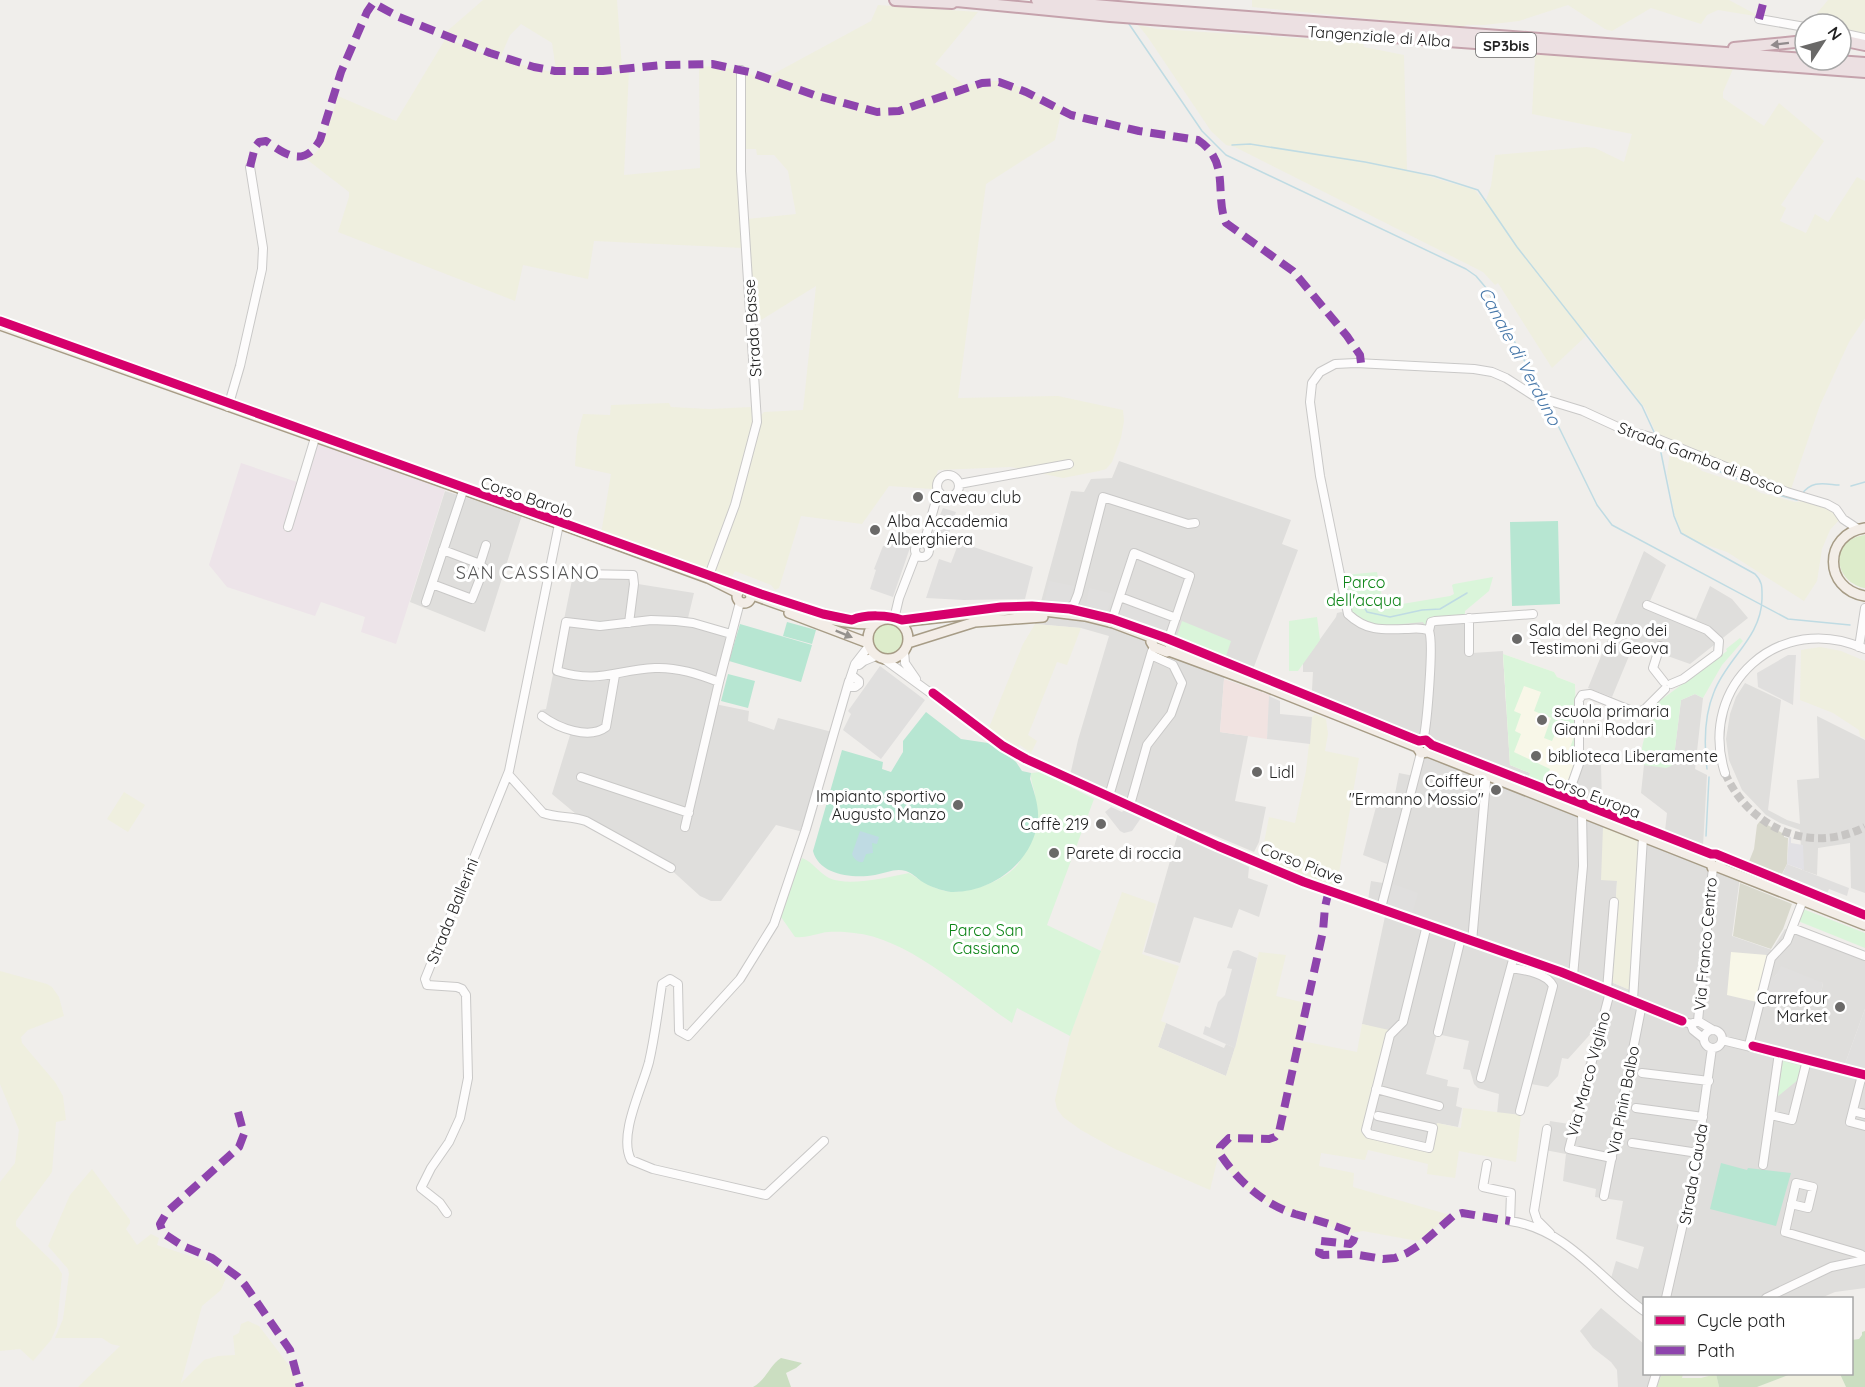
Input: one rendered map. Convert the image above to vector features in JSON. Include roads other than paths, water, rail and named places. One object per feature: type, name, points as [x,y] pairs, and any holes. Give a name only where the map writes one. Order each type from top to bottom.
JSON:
[{"type":"highway","name":"SP3bis","points":[[895,0],[965,3]]},
{"type":"highway","points":[[946,0],[965,3]]},
{"type":"highway","name":"Tangenziale di Alba","points":[[1037,0],[1100,6],[1144,14],[1793,67]]},
{"type":"highway","name":"Tangenziale di Alba","points":[[965,3],[1110,16],[1144,14],[1793,58]]},
{"type":"highway","points":[[1673,49],[1755,47],[1793,42]]},
{"type":"highway","points":[[1814,72],[1865,79]]},
{"type":"main road","name":"Corso Barolo","points":[[0,325],[708,578],[744,597],[868,644]]},
{"type":"main road","points":[[1862,528],[1845,536],[1836,549],[1833,565],[1838,580],[1850,591],[1865,596]]},
{"type":"main road","name":"Corso Barolo","points":[[744,597],[852,624],[874,624]]},
{"type":"main road","points":[[1009,610],[1085,616],[1111,623],[1152,646],[1094,624],[1039,616],[975,622],[906,647],[895,658],[880,657],[868,644],[869,632],[874,624],[884,619],[896,621],[1009,610]]},
{"type":"main road","points":[[896,621],[906,631],[906,647]]},
{"type":"main road","points":[[1152,646],[1159,638],[1170,646]]},
{"type":"main road","name":"Corso Europa","points":[[1170,646],[1229,672],[1423,747]]},
{"type":"main road","name":"Corso Europa","points":[[1170,646],[1597,819],[1865,919]]},
{"type":"main road","name":"Corso Europa","points":[[1487,773],[1566,801],[1865,925]]},
{"type":"street","points":[[1759,19],[1793,25]]},
{"type":"street","name":"Strada Basse","points":[[708,578],[735,505],[757,422],[741,171],[741,70]]},
{"type":"street","points":[[228,407],[240,366],[262,269],[263,248],[250,167]]},
{"type":"street","name":"Strada Gamba di Bosco","points":[[1429,631],[1419,628],[1392,630],[1367,628],[1348,615],[1323,492],[1310,402],[1312,383],[1320,372],[1335,364],[1474,369],[1499,375],[1534,396],[1555,401],[1623,429],[1658,439],[1770,485],[1832,506],[1843,519],[1862,528]]},
{"type":"street","points":[[288,527],[315,438]]},
{"type":"street","points":[[959,484],[1069,464]]},
{"type":"street","points":[[952,476],[959,484],[958,492],[946,497],[940,493],[938,487],[942,478],[952,476]]},
{"type":"street","points":[[426,602],[464,491]]},
{"type":"street","points":[[896,621],[899,598],[916,554],[916,546],[924,543],[940,493]]},
{"type":"street","points":[[1064,613],[1074,604],[1078,594],[1103,497],[1187,524],[1195,522]]},
{"type":"street","points":[[1843,519],[1845,536]]},
{"type":"street","name":"Strada Ballerini","points":[[447,1213],[440,1203],[421,1188],[431,1168],[449,1142],[460,1118],[468,1078],[466,994],[457,987],[427,985],[424,979],[508,774],[559,524]]},
{"type":"street","points":[[443,550],[480,564],[486,545]]},
{"type":"street","points":[[1111,623],[1134,554],[1190,576],[1176,618],[1170,646]]},
{"type":"street","points":[[432,584],[472,599],[483,568]]},
{"type":"street","points":[[579,574],[633,575],[634,584],[628,623]]},
{"type":"street","points":[[1725,773],[1719,735],[1722,713],[1730,692],[1745,671],[1764,654],[1781,645],[1800,640],[1820,638],[1862,648],[1864,610],[1860,601],[1850,591]]},
{"type":"street","points":[[1078,594],[1079,607],[1085,616]]},
{"type":"street","points":[[685,827],[731,634],[744,597]]},
{"type":"street","points":[[1120,597],[1176,618]]},
{"type":"street","points":[[1566,801],[1579,764],[1579,700],[1582,695],[1590,694],[1636,713],[1642,712],[1667,685],[1683,679],[1718,653],[1719,641],[1707,630],[1647,605]]},
{"type":"street","points":[[1381,908],[1423,747],[1431,653],[1432,636],[1429,631],[1431,622],[1533,614]]},
{"type":"street","points":[[1469,618],[1469,652]]},
{"type":"street","points":[[719,682],[689,671],[670,668],[653,668],[592,678],[577,677],[557,671],[566,622],[600,626],[651,620],[676,621],[693,623],[731,634]]},
{"type":"street","points":[[852,682],[855,664],[868,644]]},
{"type":"street","points":[[1109,796],[1152,646],[1173,665],[1182,683],[1171,714],[1147,745],[1130,805]]},
{"type":"street","points":[[1660,646],[1653,668],[1667,685]]},
{"type":"street","points":[[906,647],[905,663],[910,674],[923,687]]},
{"type":"street","points":[[824,1141],[766,1195],[653,1169],[632,1160],[626,1150],[628,1132],[649,1062],[662,984],[670,980],[678,984],[679,1031],[688,1036],[740,980],[774,924],[806,830],[845,698],[859,665],[880,657],[923,687]]},
{"type":"street","points":[[542,716],[576,732],[602,730],[606,727],[615,675]]},
{"type":"street","name":"Corso Piave","points":[[923,687],[1003,746],[1026,759],[1218,846],[1295,878],[1573,976],[1713,1030]]},
{"type":"street","points":[[1472,942],[1487,773]]},
{"type":"street","points":[[508,774],[543,813],[586,821],[671,868]]},
{"type":"street","points":[[581,777],[689,813]]},
{"type":"street","points":[[1573,976],[1582,866],[1582,813]]},
{"type":"street","points":[[1633,1000],[1643,837]]},
{"type":"street","name":"Via Franco Centro","points":[[1694,1023],[1715,863]]},
{"type":"street","points":[[1749,1045],[1771,958],[1787,941],[1803,900]]},
{"type":"street","points":[[1608,991],[1614,902]]},
{"type":"street","points":[[1378,1116],[1433,1128],[1429,1148],[1369,1134],[1366,1130],[1390,1035],[1403,1022],[1427,925]]},
{"type":"street","points":[[1792,928],[1865,956]]},
{"type":"street","points":[[1438,1032],[1461,938]]},
{"type":"street","points":[[1481,1078],[1514,956]]},
{"type":"street","points":[[1510,968],[1523,969],[1550,980],[1553,986],[1520,1111]]},
{"type":"street","name":"Via Marco Viglino","points":[[1608,991],[1569,1149],[1612,1158]]},
{"type":"street","name":"Via Pinin Balbo","points":[[1604,1196],[1642,1004]]},
{"type":"street","name":"Corso Piave","points":[[1694,1023],[1694,1030],[1704,1038]]},
{"type":"street","points":[[1713,1030],[1719,1033],[1722,1040],[1719,1046],[1712,1048],[1706,1045],[1704,1038],[1707,1032],[1713,1030]]},
{"type":"street","points":[[1722,1040],[1864,1075],[1850,1122],[1865,1126]]},
{"type":"street","name":"Strada Cauda","points":[[1666,1297],[1698,1153],[1712,1048]]},
{"type":"street","points":[[1763,1165],[1779,1053]]},
{"type":"street","points":[[1771,1115],[1791,1120],[1807,1060]]},
{"type":"street","points":[[1642,1073],[1709,1081]]},
{"type":"street","points":[[1376,1089],[1439,1106]]},
{"type":"street","points":[[1636,1108],[1703,1117]]},
{"type":"street","points":[[1853,1111],[1865,1114]]},
{"type":"street","points":[[1547,1129],[1534,1211],[1537,1220],[1554,1236],[1598,1269],[1624,1297],[1643,1310]]},
{"type":"street","points":[[1632,1143],[1698,1153]]},
{"type":"street","points":[[1487,1164],[1484,1187],[1511,1192],[1510,1221],[1554,1236]]},
{"type":"street","points":[[1791,1204],[1785,1232],[1860,1254],[1865,1259]]},
{"type":"street","points":[[1770,1297],[1831,1267],[1865,1259]]},
{"type":"water","points":[[860,831],[879,837],[877,844],[872,843],[873,853],[866,854],[863,862],[856,860],[852,854]]},
{"type":"waterway","name":"Canale di Verduno","points":[[1127,21],[1202,131],[1226,155],[1466,269],[1476,276],[1487,289],[1543,396]]},
{"type":"waterway","points":[[1232,145],[1250,144],[1365,162],[1434,176],[1478,190],[1517,247],[1642,406],[1654,432]]},
{"type":"waterway","name":"Canale di Verduno","points":[[1547,403],[1597,505],[1612,525],[1788,619],[1850,625]]},
{"type":"waterway","points":[[1707,769],[1705,750],[1708,711],[1720,680],[1756,625],[1760,613],[1762,585],[1755,574],[1681,533],[1674,516],[1660,448],[1778,495],[1797,500]]},
{"type":"waterway","points":[[1851,486],[1865,482]]},
{"type":"waterway","points":[[1802,494],[1814,485],[1839,485]]},
{"type":"waterway","points":[[1362,595],[1361,602],[1367,612],[1390,617],[1422,610],[1440,609],[1467,593]]},
{"type":"waterway","points":[[1706,836],[1709,777]]},
{"type":"tunnel","points":[[1725,773],[1749,809],[1765,822],[1783,831],[1803,837],[1823,838],[1844,835],[1865,827]]},
{"type":"place","name":"Caveau club","points":[[918,497]]},
{"type":"place","name":"Alba Accademia Alberghiera","points":[[875,530]]},
{"type":"place","name":"Sala del Regno dei Testimoni di Geova","points":[[1517,639]]},
{"type":"place","name":"scuola primaria Gianni Rodari","points":[[1542,720]]},
{"type":"place","name":"biblioteca Liberamente","points":[[1536,756]]},
{"type":"place","name":"Lidl","points":[[1257,772]]},
{"type":"place","name":"Coiffeur \"Ermanno Mossio\"","points":[[1496,790]]},
{"type":"place","name":"Impianto sportivo Augusto Manzo","points":[[958,805]]},
{"type":"place","name":"Caffè 219","points":[[1101,824]]},
{"type":"place","name":"Parete di roccia","points":[[1054,853]]},
{"type":"place","name":"Carrefour Market","points":[[1840,1007]]},
{"type":"district","name":"SAN CASSIANO","points":[[528,572]]},
{"type":"park label","name":"Parco dell'acqua","points":[[1364,591]]},
{"type":"park label","name":"Parco San Cassiano","points":[[986,939]]}]
